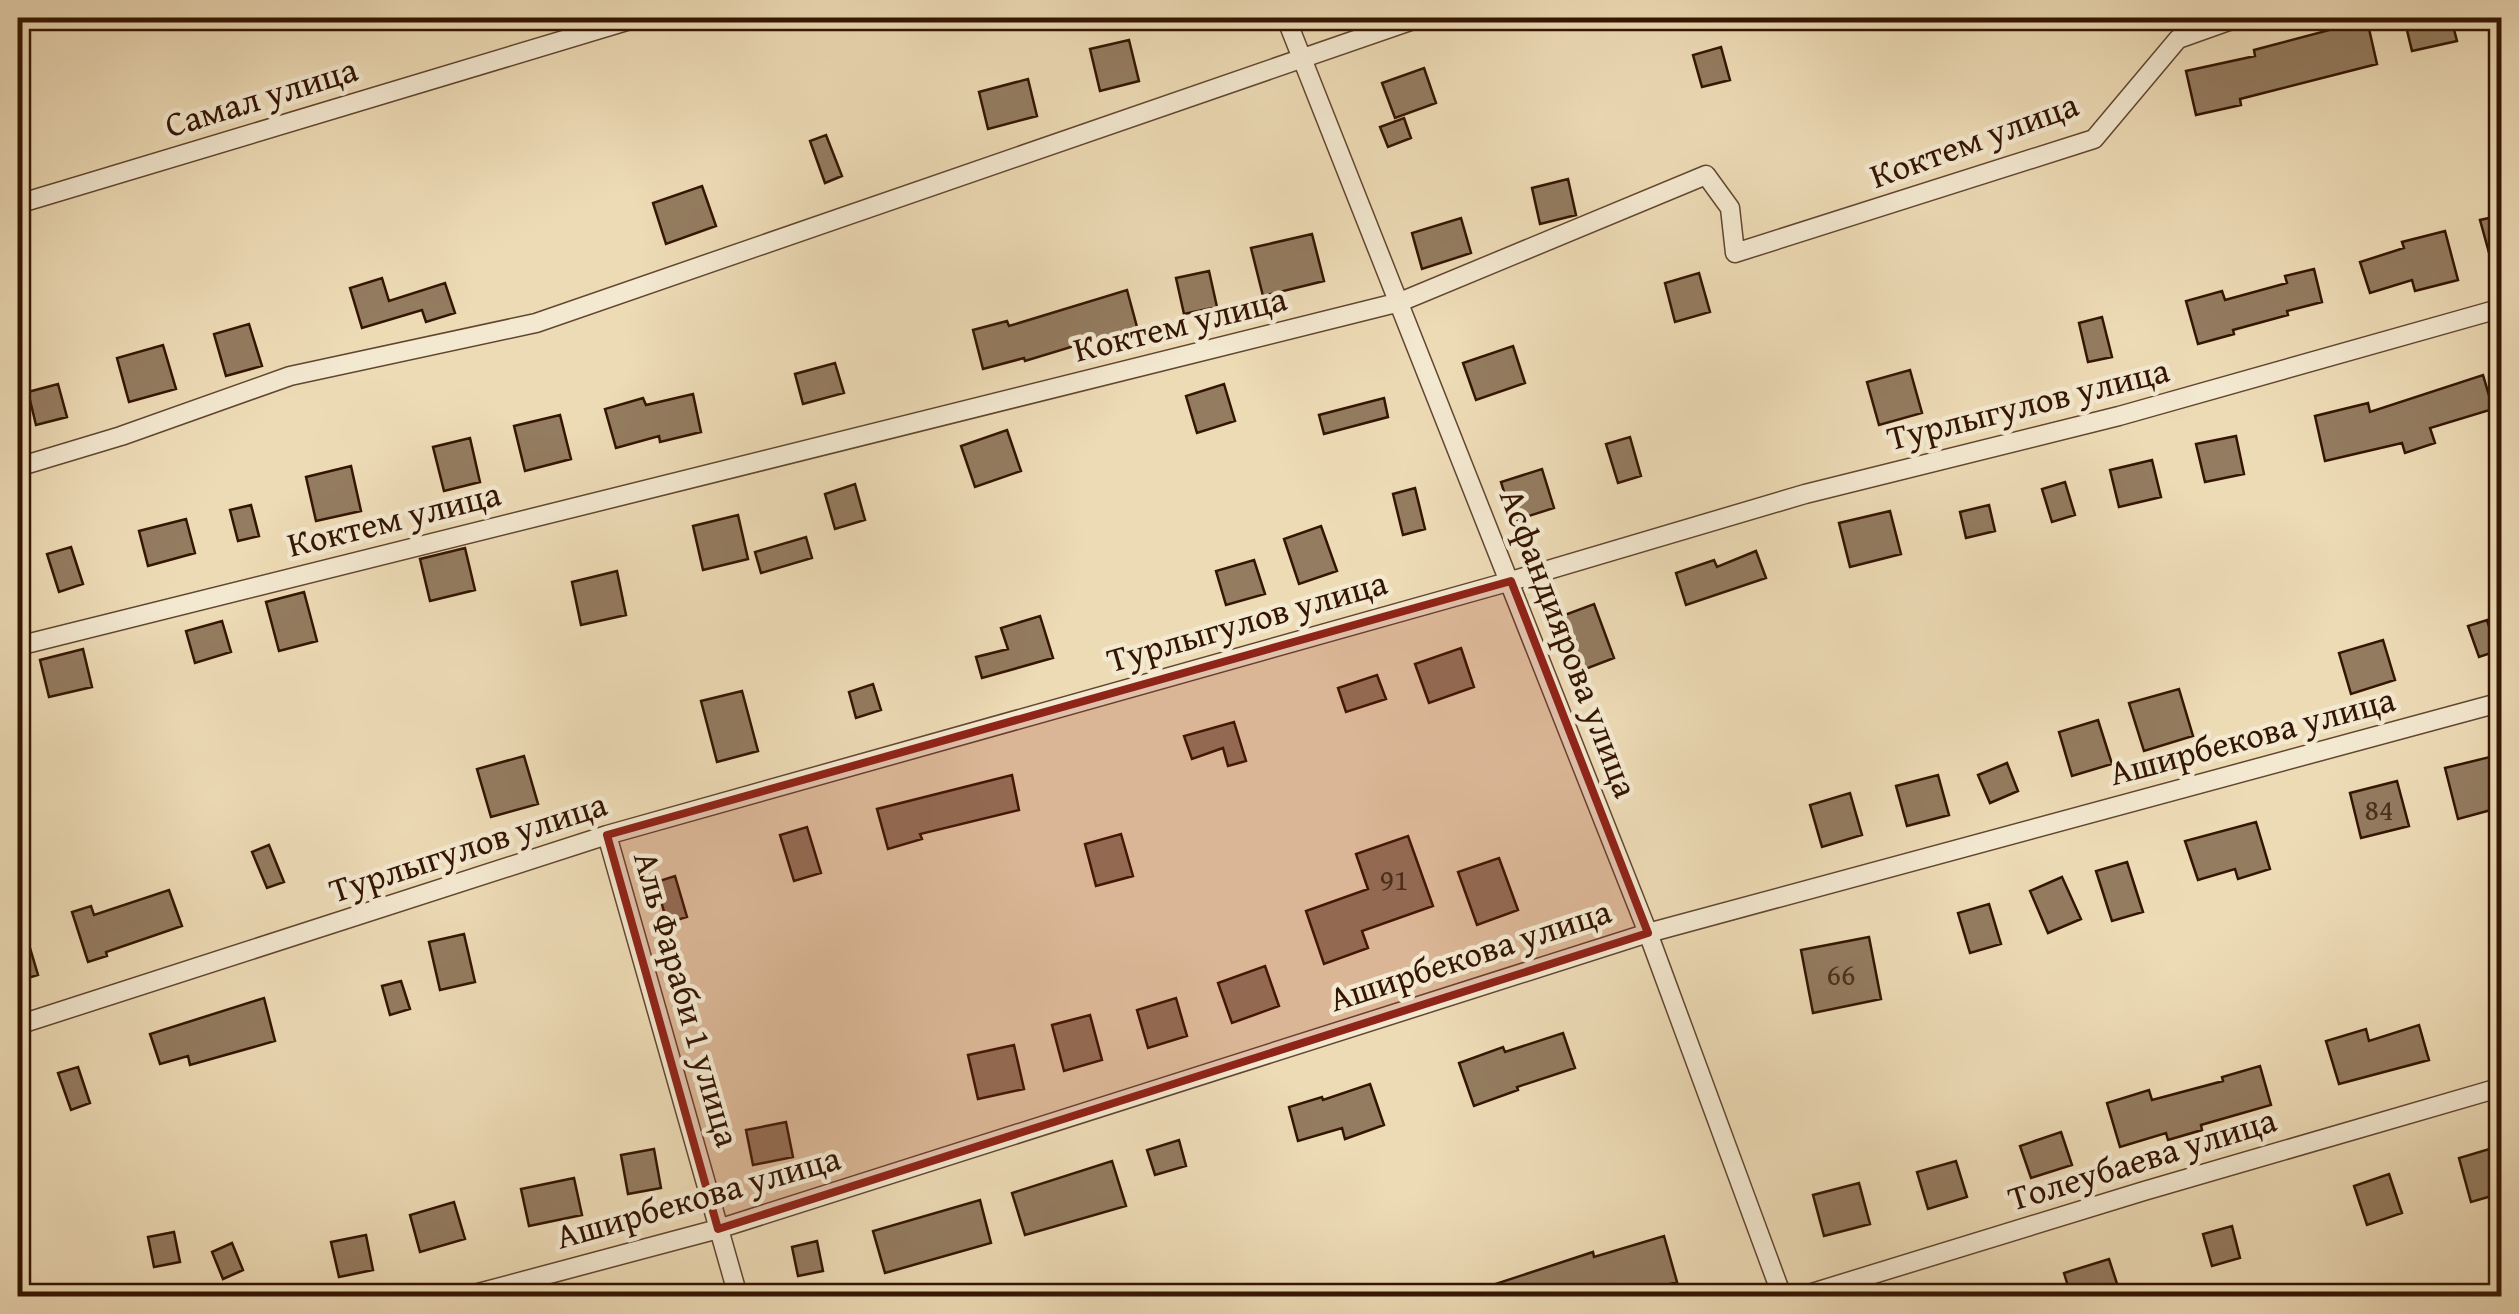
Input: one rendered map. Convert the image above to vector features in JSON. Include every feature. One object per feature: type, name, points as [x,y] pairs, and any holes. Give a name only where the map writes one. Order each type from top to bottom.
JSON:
[{"type":"street","name":"Самал улица","points":[[18,204],[637,18]]},
{"type":"street","name":"Асфандиярова улица","points":[[1286,18],[1648,933],[1782,1296]]},
{"type":"street","points":[[18,466],[121,436],[290,376],[536,323],[1419,18]]},
{"type":"street","name":"Коктем улица","points":[[18,646],[1400,302],[1706,175],[1730,208],[1736,253],[2094,139],[2178,38],[2237,18]]},
{"type":"street","name":"Турлыгулов улица","points":[[18,1025],[607,835],[1806,494],[2119,416],[2502,308]]},
{"type":"street","name":"Аширбекова улица","points":[[467,1296],[718,1229],[1648,933],[2502,702]]},
{"type":"street","name":"Аль Фараби 1 улица","points":[[607,835],[738,1296]]},
{"type":"street","name":"Толеубаева улица","points":[[1802,1296],[2144,1190],[2502,1087]]},
{"type":"highlighted area","points":[[1511,581],[1648,933],[718,1229],[607,835]]},
{"type":"building","points":[[2404,18],[2451,18],[2457,41],[2412,51]]},
{"type":"building","points":[[2367,20],[2377,64],[2240,99],[2241,105],[2196,115],[2186,71],[2255,56],[2254,50]]},
{"type":"building","points":[[1129,40],[1139,81],[1100,91],[1090,49]]},
{"type":"building","points":[[1721,47],[1730,80],[1702,87],[1693,55]]},
{"type":"building","points":[[1424,68],[1436,103],[1395,118],[1382,83]]},
{"type":"building","points":[[1028,79],[1037,116],[988,129],[979,92]]},
{"type":"building","points":[[1404,118],[1411,138],[1388,147],[1380,127]]},
{"type":"building","points":[[826,135],[842,176],[825,183],[810,141]]},
{"type":"building","points":[[1568,179],[1576,215],[1540,224],[1532,188]]},
{"type":"building","points":[[702,186],[716,226],[666,244],[653,203]]},
{"type":"building","points":[[2502,215],[2502,277],[2496,278],[2480,220]]},
{"type":"building","points":[[1461,218],[1471,253],[1422,269],[1412,233]]},
{"type":"building","points":[[2445,231],[2458,280],[2415,291],[2412,280],[2370,293],[2360,262],[2404,248],[2402,242]]},
{"type":"building","points":[[1312,234],[1324,281],[1263,296],[1251,248]]},
{"type":"building","points":[[2314,269],[2322,302],[2198,344],[2186,301],[2222,291],[2225,300],[2287,283],[2285,276]]},
{"type":"building","points":[[1209,271],[1217,307],[1184,314],[1176,278]]},
{"type":"building","points":[[1699,273],[1710,312],[1675,322],[1665,283]]},
{"type":"building","points":[[382,278],[389,301],[445,283],[455,313],[426,322],[422,310],[362,328],[350,288]]},
{"type":"building","points":[[1127,290],[1137,327],[1025,361],[1024,358],[983,369],[973,330],[1007,321],[1009,326]]},
{"type":"building","points":[[2102,317],[2112,357],[2088,362],[2079,323]]},
{"type":"building","points":[[249,324],[262,366],[226,376],[214,334]]},
{"type":"building","points":[[163,345],[176,389],[129,402],[117,358]]},
{"type":"building","points":[[1513,346],[1525,383],[1476,400],[1463,363]]},
{"type":"building","points":[[835,363],[844,393],[803,404],[795,374]]},
{"type":"building","points":[[1910,370],[1922,413],[1879,425],[1867,382]]},
{"type":"building","points":[[2483,375],[2493,409],[2430,428],[2435,443],[2405,453],[2402,443],[2325,461],[2315,416],[2368,403],[2370,412]]},
{"type":"building","points":[[58,384],[67,417],[36,425],[28,392]]},
{"type":"building","points":[[1224,384],[1235,421],[1197,433],[1186,396]]},
{"type":"building","points":[[693,394],[701,432],[660,442],[659,436],[616,448],[605,409],[643,398],[646,405]]},
{"type":"building","points":[[1384,398],[1388,417],[1324,434],[1319,415]]},
{"type":"building","points":[[560,415],[571,459],[525,471],[514,426]]},
{"type":"building","points":[[1007,430],[1021,471],[975,487],[961,446]]},
{"type":"building","points":[[2236,436],[2244,474],[2205,482],[2196,444]]},
{"type":"building","points":[[1630,437],[1641,476],[1618,483],[1606,444]]},
{"type":"building","points":[[470,438],[480,482],[444,491],[433,447]]},
{"type":"building","points":[[2152,460],[2161,497],[2119,507],[2110,470]]},
{"type":"building","points":[[351,466],[361,511],[316,521],[306,477]]},
{"type":"building","points":[[1542,469],[1554,508],[1513,521],[1501,482]]},
{"type":"building","points":[[2065,482],[2075,515],[2052,522],[2042,489]]},
{"type":"building","points":[[855,484],[865,520],[835,529],[825,494]]},
{"type":"building","points":[[1415,488],[1425,529],[1403,535],[1393,494]]},
{"type":"building","points":[[251,505],[259,536],[238,541],[230,510]]},
{"type":"building","points":[[1989,505],[1995,531],[1966,538],[1960,512]]},
{"type":"building","points":[[1890,511],[1901,554],[1850,567],[1839,523]]},
{"type":"building","points":[[738,515],[748,559],[703,570],[693,526]]},
{"type":"building","points":[[186,519],[195,553],[148,566],[139,531]]},
{"type":"building","points":[[1321,526],[1337,571],[1299,584],[1284,539]]},
{"type":"building","points":[[806,537],[812,558],[761,573],[755,552]]},
{"type":"building","points":[[71,547],[83,584],[59,592],[47,554]]},
{"type":"building","points":[[465,548],[475,590],[430,601],[420,559]]},
{"type":"building","points":[[1756,551],[1766,578],[1686,605],[1676,573],[1714,560],[1717,567]]},
{"type":"building","points":[[1254,560],[1265,594],[1226,605],[1216,571]]},
{"type":"building","points":[[617,571],[626,615],[581,625],[572,582]]},
{"type":"building","points":[[304,592],[317,641],[279,651],[266,602]]},
{"type":"building","points":[[1594,604],[1614,658],[1575,673],[1554,619]]},
{"type":"building","points":[[1040,616],[1053,658],[982,678],[976,657],[1008,649],[1001,628]]},
{"type":"building","points":[[2487,620],[2497,651],[2479,657],[2468,626]]},
{"type":"building","points":[[222,621],[231,652],[195,663],[186,631]]},
{"type":"building","points":[[2383,640],[2395,680],[2351,694],[2339,653]]},
{"type":"building","points":[[1461,648],[1474,687],[1429,703],[1415,664]]},
{"type":"building","points":[[83,649],[92,687],[49,697],[40,660]]},
{"type":"building","points":[[1377,675],[1386,699],[1346,712],[1338,688]]},
{"type":"building","points":[[873,684],[881,710],[856,718],[849,692]]},
{"type":"building","points":[[2179,689],[2193,736],[2144,751],[2129,703]]},
{"type":"building","points":[[742,691],[758,751],[717,762],[701,701]]},
{"type":"building","points":[[2098,720],[2112,764],[2072,776],[2059,732]]},
{"type":"building","points":[[1234,722],[1246,761],[1228,766],[1223,748],[1192,759],[1184,736]]},
{"type":"building","points":[[2502,754],[2502,807],[2458,819],[2445,768]]},
{"type":"building","points":[[524,756],[538,804],[491,817],[477,769]]},
{"type":"building","points":[[2007,763],[2018,791],[1990,803],[1978,775]]},
{"type":"building","points":[[1012,775],[1019,810],[920,834],[922,839],[888,849],[877,809]]},
{"type":"building","points":[[1938,775],[1949,815],[1907,826],[1896,786]]},
{"type":"building","points":[[2397,781],[2409,826],[2361,838],[2350,793]]},
{"type":"building","points":[[1850,793],[1862,835],[1822,847],[1810,805]]},
{"type":"building","points":[[2256,822],[2270,869],[2238,879],[2235,869],[2198,880],[2185,841]]},
{"type":"building","points":[[807,827],[821,873],[794,881],[780,835]]},
{"type":"building","points":[[1121,834],[1133,876],[1096,886],[1085,844]]},
{"type":"building","points":[[1408,836],[1433,906],[1362,931],[1368,948],[1324,964],[1306,911],[1368,889],[1356,854]]},
{"type":"building","points":[[269,845],[284,882],[267,888],[252,852]]},
{"type":"building","points":[[1499,858],[1518,910],[1477,925],[1458,872]]},
{"type":"building","points":[[2127,862],[2143,912],[2112,921],[2096,871]]},
{"type":"building","points":[[675,876],[687,917],[667,923],[656,882]]},
{"type":"building","points":[[2062,877],[2081,919],[2048,933],[2030,891]]},
{"type":"building","points":[[169,890],[182,926],[88,962],[72,912],[91,906],[94,915]]},
{"type":"building","points":[[1989,904],[2001,944],[1970,953],[1958,913]]},
{"type":"building","points":[[22,921],[38,975],[18,981],[18,922]]},
{"type":"building","points":[[464,934],[475,982],[440,990],[429,942]]},
{"type":"building","points":[[1869,937],[1881,999],[1813,1013],[1801,950]]},
{"type":"building","points":[[1265,966],[1279,1006],[1232,1023],[1218,983]]},
{"type":"building","points":[[401,981],[410,1009],[390,1015],[382,986]]},
{"type":"building","points":[[264,998],[275,1041],[190,1065],[188,1056],[160,1064],[150,1034]]},
{"type":"building","points":[[1176,998],[1187,1036],[1148,1048],[1137,1010]]},
{"type":"building","points":[[1090,1015],[1102,1060],[1064,1071],[1052,1025]]},
{"type":"building","points":[[2419,1025],[2429,1060],[2339,1084],[2326,1041],[2366,1029],[2369,1041]]},
{"type":"building","points":[[1563,1033],[1575,1068],[1474,1106],[1459,1063],[1503,1047],[1505,1052]]},
{"type":"building","points":[[1014,1045],[1024,1089],[978,1099],[968,1055]]},
{"type":"building","points":[[2260,1066],[2271,1105],[2201,1125],[2202,1130],[2168,1140],[2166,1133],[2120,1147],[2107,1103],[2149,1090],[2152,1100],[2223,1081],[2222,1077]]},
{"type":"building","points":[[78,1067],[90,1103],[71,1110],[58,1073]]},
{"type":"building","points":[[1370,1084],[1384,1125],[1345,1139],[1342,1128],[1298,1141],[1289,1107]]},
{"type":"building","points":[[786,1122],[793,1157],[753,1165],[746,1130]]},
{"type":"building","points":[[2061,1132],[2072,1165],[2031,1178],[2020,1146]]},
{"type":"building","points":[[1179,1140],[1186,1166],[1155,1175],[1147,1150]]},
{"type":"building","points":[[2496,1147],[2502,1166],[2502,1193],[2471,1202],[2459,1158]]},
{"type":"building","points":[[654,1149],[661,1188],[628,1194],[621,1155]]},
{"type":"building","points":[[1112,1161],[1126,1206],[1025,1235],[1012,1193]]},
{"type":"building","points":[[1956,1161],[1967,1197],[1928,1209],[1917,1172]]},
{"type":"building","points":[[2389,1174],[2402,1213],[2367,1225],[2354,1186]]},
{"type":"building","points":[[574,1178],[582,1215],[529,1226],[521,1189]]},
{"type":"building","points":[[1859,1183],[1870,1224],[1824,1236],[1813,1195]]},
{"type":"building","points":[[980,1200],[991,1243],[885,1273],[873,1231]]},
{"type":"building","points":[[454,1202],[465,1239],[420,1252],[410,1215]]},
{"type":"building","points":[[2232,1226],[2240,1258],[2212,1266],[2203,1234]]},
{"type":"building","points":[[174,1232],[180,1262],[154,1267],[148,1237]]},
{"type":"building","points":[[366,1235],[373,1270],[339,1277],[331,1242]]},
{"type":"building","points":[[1664,1236],[1677,1282],[1627,1296],[1468,1293],[1593,1252],[1594,1257]]},
{"type":"building","points":[[817,1241],[823,1271],[798,1276],[792,1247]]},
{"type":"building","points":[[232,1243],[243,1270],[223,1279],[212,1252]]},
{"type":"building","points":[[2109,1259],[2121,1296],[2071,1296],[2064,1273]]}]
